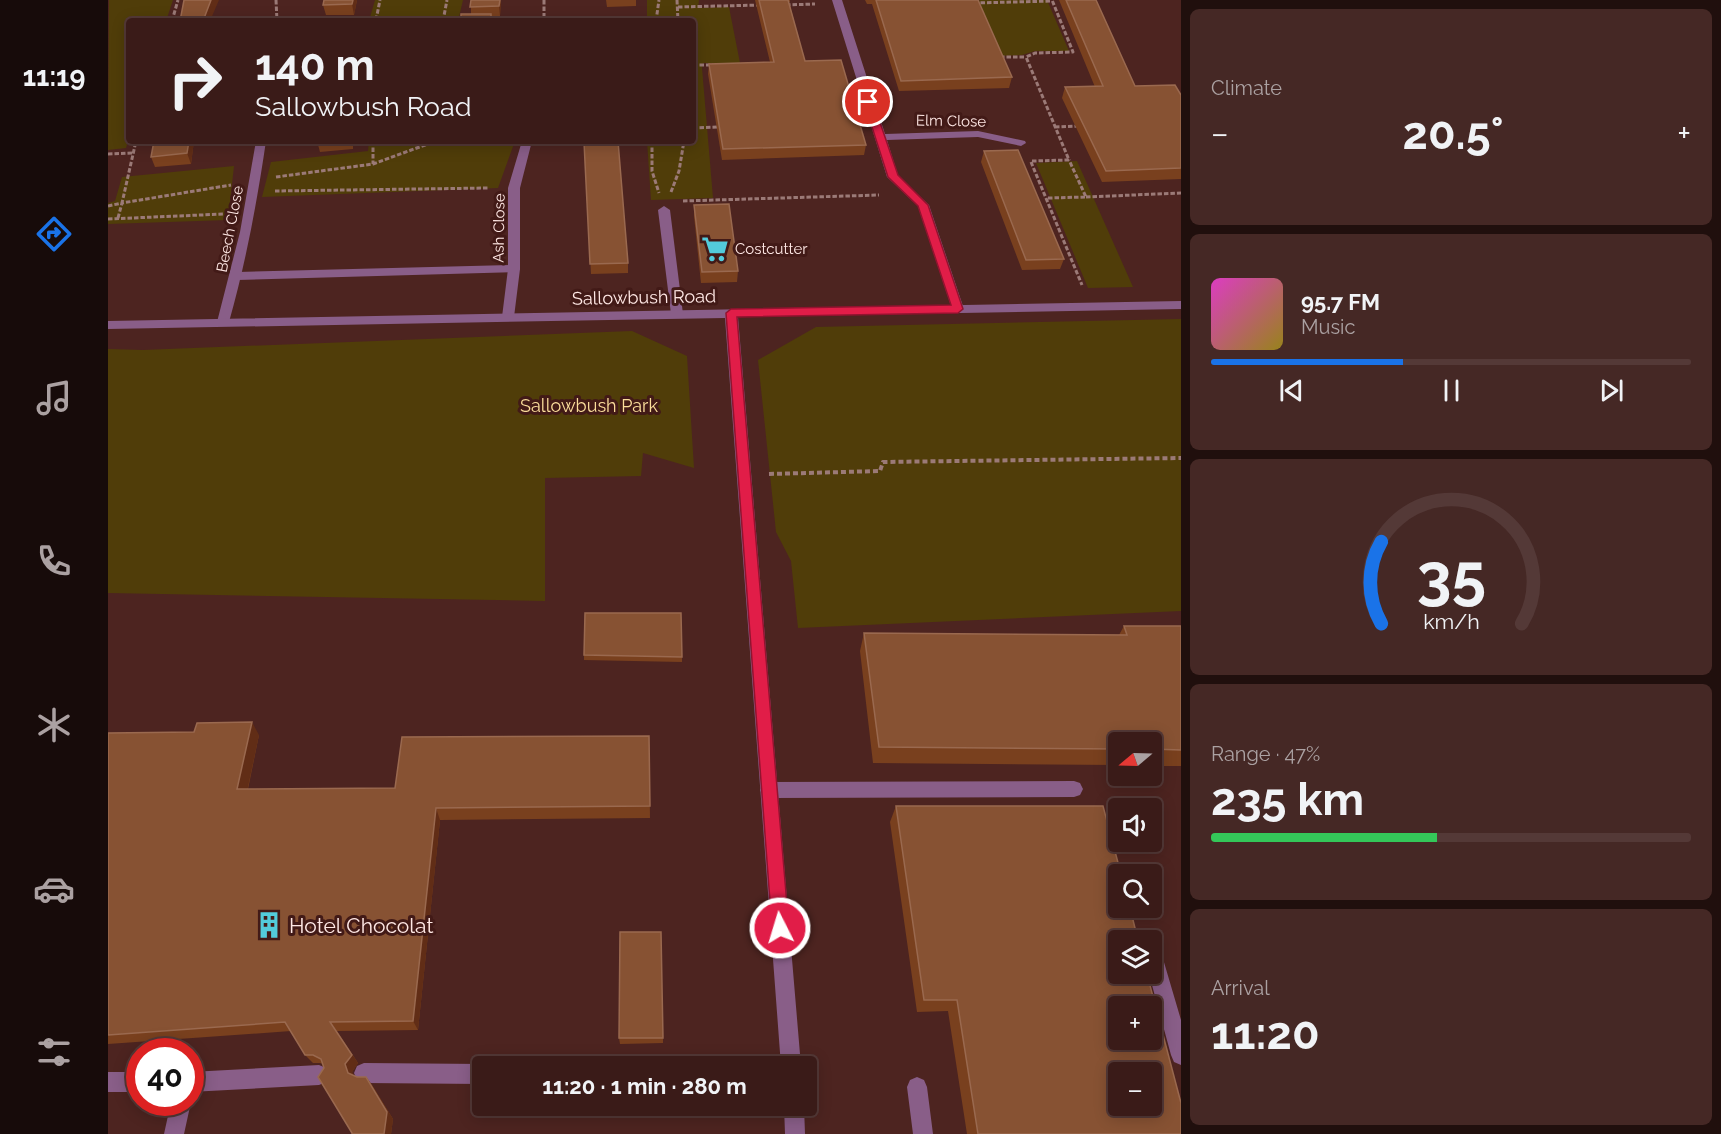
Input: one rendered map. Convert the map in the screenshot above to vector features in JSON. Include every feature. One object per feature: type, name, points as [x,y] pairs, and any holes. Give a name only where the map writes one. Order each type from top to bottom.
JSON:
[{"type":"street","points":[[837,2],[893,177],[923,205],[958,309]]},
{"type":"street","name":"Elm Close","points":[[880,137],[978,134],[1021,143]]},
{"type":"street","name":"Beech Close","points":[[223,322],[237,276],[250,214],[261,144]]},
{"type":"street","name":"Ash Close","points":[[508,317],[514,268],[514,188],[526,144]]},
{"type":"street","points":[[665,206],[677,314]]},
{"type":"street","points":[[237,276],[514,268]]},
{"type":"street","name":"Sallowbush Road","points":[[108,325],[1181,305]]},
{"type":"street","points":[[731,313],[790,1056]]},
{"type":"street","points":[[769,790],[1074,789]]},
{"type":"street","points":[[1161,984],[1181,1055]]},
{"type":"street","points":[[364,1073],[472,1074]]},
{"type":"street","points":[[204,1081],[320,1075]]},
{"type":"street","points":[[108,1082],[126,1082]]},
{"type":"street","points":[[917,1087],[923,1134]]},
{"type":"street","points":[[174,1134],[178,1116]]},
{"type":"street","points":[[794,1116],[795,1134]]},
{"type":"path","points":[[173,18],[178,0]]},
{"type":"path","points":[[276,0],[277,18]]},
{"type":"path","points":[[377,18],[380,0]]},
{"type":"path","points":[[444,18],[447,0]]},
{"type":"path","points":[[544,0],[544,18]]},
{"type":"path","points":[[656,18],[659,0]]},
{"type":"path","points":[[677,0],[678,18]]},
{"type":"path","points":[[969,3],[1052,1],[1073,52],[1035,53],[1026,56],[1086,197]]},
{"type":"path","points":[[781,5],[837,2]]},
{"type":"path","points":[[678,7],[769,5]]},
{"type":"path","points":[[1055,127],[1090,126]]},
{"type":"path","points":[[696,128],[722,127]]},
{"type":"path","points":[[1021,143],[1048,198],[1090,307]]},
{"type":"path","points":[[108,206],[122,203],[135,144]]},
{"type":"path","points":[[373,144],[373,164]]},
{"type":"path","points":[[652,144],[652,171],[665,206]]},
{"type":"path","points":[[665,206],[679,171],[684,144]]},
{"type":"path","points":[[108,154],[132,153]]},
{"type":"path","points":[[1031,161],[1069,160]]},
{"type":"path","points":[[665,206],[884,195],[904,187]]},
{"type":"path","points":[[253,192],[514,188]]},
{"type":"path","points":[[1048,198],[1181,193]]},
{"type":"path","points":[[108,219],[250,214]]},
{"type":"path","points":[[744,475],[880,471],[883,462],[1181,458]]},
{"type":"green space","points":[[109,0],[173,0],[167,18],[126,18],[127,144],[126,148],[108,150]]},
{"type":"green space","points":[[375,0],[463,0],[459,18],[370,18]]},
{"type":"green space","points":[[647,0],[699,0],[698,8],[729,7],[740,63],[703,63],[702,68],[713,198],[651,200],[647,144],[696,144],[696,18],[647,18]]},
{"type":"green space","points":[[980,0],[1047,0],[1069,51],[1035,51],[1022,55],[997,56],[976,4]]},
{"type":"green space","points":[[369,144],[514,144],[498,188],[262,197],[271,162],[368,151]]},
{"type":"green space","points":[[1077,161],[1133,287],[1088,288],[1036,163]]},
{"type":"green space","points":[[234,166],[228,220],[108,224],[108,203],[115,201],[122,177]]},
{"type":"green space","points":[[1181,319],[1181,611],[798,628],[791,561],[776,532],[758,360],[816,327]]},
{"type":"green space","name":"Sallowbush Park","points":[[632,331],[687,356],[694,468],[643,453],[641,476],[545,478],[545,601],[108,593],[108,349],[143,350]]},
{"type":"building","points":[[184,0],[211,0],[204,18],[181,18]]},
{"type":"building","points":[[324,0],[353,0],[352,4],[323,5]]},
{"type":"building","points":[[471,0],[500,0],[499,6],[470,7]]},
{"type":"building","points":[[759,0],[788,0],[805,61],[841,60],[866,145],[723,149],[709,64],[774,62]]},
{"type":"building","points":[[876,0],[978,0],[1012,77],[901,81]]},
{"type":"building","points":[[1066,0],[1096,0],[1135,86],[1175,85],[1181,95],[1181,168],[1106,171],[1065,87],[1103,86]]},
{"type":"building","points":[[461,14],[491,14],[491,18],[461,18]]},
{"type":"building","points":[[153,144],[188,144],[187,153],[151,157]]},
{"type":"building","points":[[584,144],[618,144],[628,263],[590,264]]},
{"type":"building","points":[[1018,150],[1064,259],[1026,260],[984,151]]},
{"type":"building","name":"Costcutter","points":[[729,204],[738,271],[702,272],[694,205]]},
{"type":"building","points":[[585,613],[681,613],[682,657],[584,655]]},
{"type":"building","points":[[1124,626],[1181,626],[1181,750],[1162,749],[1162,732],[1108,732],[1108,749],[879,747],[864,633],[1127,635]]},
{"type":"building","name":"Hotel Chocolat","points":[[252,722],[237,789],[395,788],[402,737],[649,736],[650,806],[436,808],[413,1021],[330,1022],[352,1055],[345,1064],[348,1073],[357,1077],[366,1077],[387,1112],[384,1134],[352,1134],[318,1077],[324,1068],[321,1059],[313,1055],[305,1055],[285,1022],[108,1035],[108,733],[194,732],[197,723]]},
{"type":"building","points":[[896,806],[1103,806],[1108,825],[1108,852],[1115,852],[1118,864],[1108,864],[1108,918],[1132,918],[1136,930],[1108,930],[1108,984],[1150,984],[1153,996],[1108,996],[1108,1050],[1162,1050],[1162,1031],[1181,1103],[1181,1134],[978,1134],[957,1000],[924,1000]]},
{"type":"building","points":[[620,932],[661,932],[663,1038],[619,1038]]},
{"type":"place","name":"Costcutter","points":[[715,249]]},
{"type":"place","name":"Hotel Chocolat","points":[[269,925]]},
{"type":"route","points":[[780,928],[731,313],[958,309],[923,205],[893,177],[868,102]]}]
